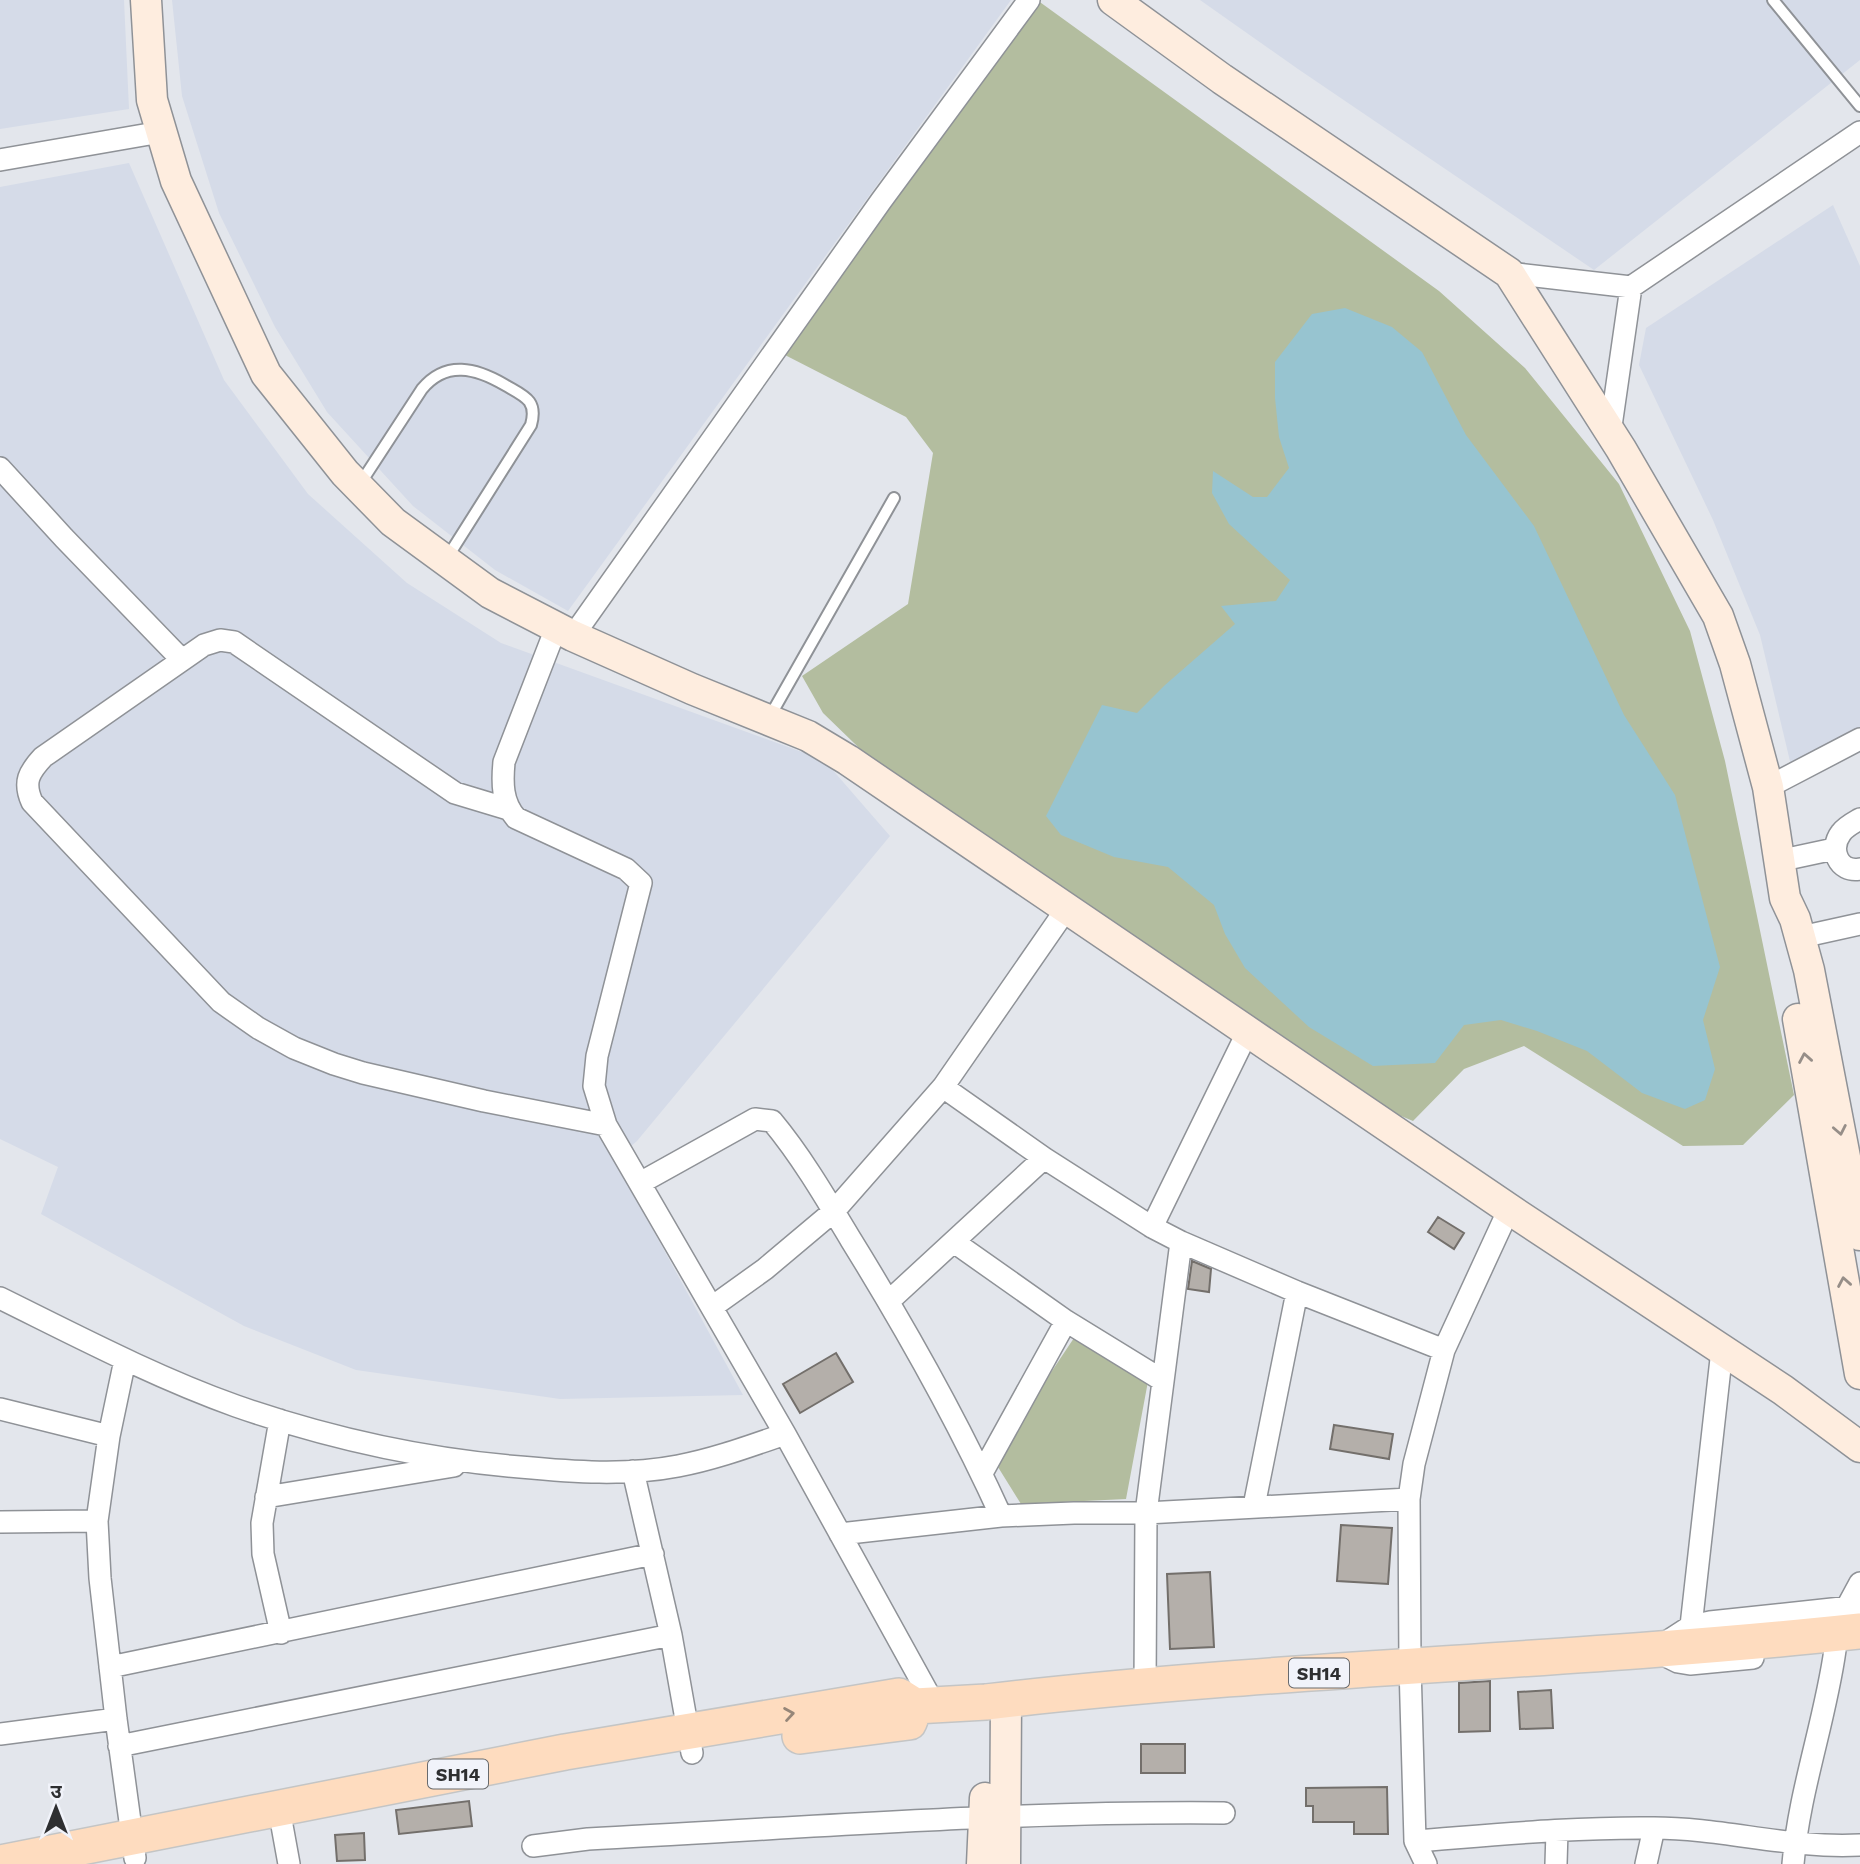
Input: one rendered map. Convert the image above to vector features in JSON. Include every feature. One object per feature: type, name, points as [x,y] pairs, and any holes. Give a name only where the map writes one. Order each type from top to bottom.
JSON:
[{"type":"main road","name":"SH14","points":[[0,1863],[125,1853],[284,1835],[356,1805],[461,1794],[691,1742],[909,1721],[925,1705],[1410,1666],[1722,1646],[1851,1623]]},
{"type":"street","points":[[146,0],[152,100],[176,181],[267,374],[345,473],[393,522],[490,593],[565,632],[692,689],[808,736],[848,761],[1509,1209],[1783,1390],[1860,1447]]},
{"type":"street","points":[[925,1705],[840,1534],[785,1434],[606,1125],[594,1086],[597,1056],[641,883],[626,869],[516,818],[508,809],[502,779],[504,762],[565,632],[1029,0]]},
{"type":"street","points":[[1114,0],[1222,79],[1509,273],[1610,433],[1718,616],[1735,664],[1768,787],[1786,898],[1801,937],[1860,1235]]},
{"type":"street","points":[[0,160],[161,132]]},
{"type":"street","points":[[1509,273],[1631,286],[1860,132]]},
{"type":"street","points":[[1610,433],[1631,286]]},
{"type":"street","points":[[0,468],[182,660]]},
{"type":"street","points":[[508,809],[455,793],[234,642],[220,640],[182,660],[43,757],[34,766],[27,790],[32,802],[221,1002],[258,1028],[294,1048],[363,1073],[495,1104],[606,1125]]},
{"type":"street","points":[[1768,787],[1860,739]]},
{"type":"street","points":[[1860,819],[1844,829],[1838,836],[1834,849],[1836,856],[1846,867],[1860,869]]},
{"type":"street","points":[[1778,861],[1834,849]]},
{"type":"street","points":[[1786,898],[1786,947],[1855,1319],[1860,1374]]},
{"type":"street","points":[[712,1307],[765,1269],[834,1211],[943,1087],[1066,908]]},
{"type":"street","points":[[1801,937],[1860,924]]},
{"type":"street","points":[[1153,1227],[1248,1031]]},
{"type":"street","points":[[943,1087],[1044,1158],[1181,1242],[1297,1292],[1444,1350]]},
{"type":"street","points":[[640,1182],[755,1119],[772,1121],[834,1211],[889,1301],[982,1473],[1001,1516]]},
{"type":"street","points":[[889,1301],[1044,1158]]},
{"type":"street","points":[[1426,1864],[1415,1841],[1409,1499],[1421,1431],[1444,1350],[1509,1209]]},
{"type":"street","points":[[954,1242],[1066,1321],[1162,1380]]},
{"type":"street","points":[[1145,1687],[1146,1513],[1181,1242]]},
{"type":"street","points":[[1254,1506],[1297,1292]]},
{"type":"street","points":[[0,1298],[125,1360],[233,1405],[361,1443],[471,1463],[595,1474],[677,1467],[785,1434]]},
{"type":"street","points":[[982,1473],[1066,1321]]},
{"type":"street","points":[[1691,1626],[1722,1350]]},
{"type":"street","points":[[125,1360],[109,1436],[97,1521],[119,1746],[125,1853]]},
{"type":"street","points":[[0,1409],[109,1436]]},
{"type":"street","points":[[280,1420],[262,1523],[263,1555],[281,1633]]},
{"type":"street","points":[[266,1497],[471,1463]]},
{"type":"street","points":[[633,1471],[671,1635],[691,1742]]},
{"type":"street","points":[[840,1534],[1001,1516],[1146,1513],[1409,1499]]},
{"type":"street","points":[[0,1522],[97,1521]]},
{"type":"street","points":[[110,1667],[653,1554]]},
{"type":"street","points":[[1794,1854],[1797,1820],[1860,1583]]},
{"type":"street","points":[[1654,1650],[1691,1626],[1710,1622],[1851,1623]]},
{"type":"street","points":[[1851,1623],[1860,1649]]},
{"type":"street","points":[[1654,1650],[1678,1662],[1690,1664],[1851,1623]]},
{"type":"street","points":[[119,1746],[671,1635]]},
{"type":"street","points":[[996,1701],[995,1818],[1005,1864]]},
{"type":"street","points":[[0,1734],[116,1719]]},
{"type":"street","points":[[533,1846],[588,1839],[995,1818],[1136,1812],[1224,1813]]},
{"type":"street","points":[[982,1864],[995,1818]]},
{"type":"street","points":[[1415,1841],[1557,1831],[1654,1828],[1694,1830],[1794,1854],[1829,1847],[1860,1845]]},
{"type":"street","points":[[1646,1864],[1654,1828]]},
{"type":"street","points":[[1556,1864],[1557,1831]]},
{"type":"lane","points":[[1773,0],[1860,106]]},
{"type":"lane","points":[[359,486],[422,389],[438,375],[473,369],[486,373],[527,397],[533,409],[531,425],[446,560]]},
{"type":"lane","points":[[769,718],[894,498]]},
{"type":"shaded area","points":[[0,0],[124,0],[129,109],[0,129]]},
{"type":"shaded area","points":[[172,0],[1011,0],[568,611],[495,570],[413,506],[327,412],[275,327],[219,213],[182,96]]},
{"type":"shaded area","points":[[1200,0],[1860,0],[1860,60],[1594,270]]},
{"type":"shaded area","points":[[129,163],[224,380],[308,494],[407,583],[501,643],[824,760],[890,836],[637,1141],[615,1160],[743,1395],[560,1399],[356,1370],[244,1326],[41,1214],[58,1167],[0,1139],[0,187]]},
{"type":"shaded area","points":[[1833,205],[1860,266],[1860,740],[1794,778],[1760,635],[1713,520],[1639,365],[1646,328]]},
{"type":"green space","points":[[1037,0],[1439,291],[1525,368],[1619,484],[1690,631],[1725,761],[1794,1095],[1743,1145],[1683,1146],[1524,1046],[1464,1069],[1413,1121],[1368,1102],[886,774],[823,713],[802,676],[908,604],[933,453],[906,417],[783,354]]},
{"type":"green space","points":[[1076,1335],[1149,1376],[1126,1499],[1021,1504],[993,1459]]},
{"type":"water","points":[[1345,308],[1392,327],[1422,352],[1466,435],[1534,526],[1624,715],[1675,795],[1720,967],[1703,1020],[1715,1069],[1705,1100],[1685,1109],[1642,1093],[1587,1051],[1501,1020],[1464,1025],[1435,1063],[1373,1066],[1309,1027],[1245,968],[1225,934],[1214,905],[1168,867],[1114,857],[1061,835],[1046,816],[1102,705],[1137,713],[1235,624],[1221,606],[1276,601],[1290,580],[1229,524],[1212,493],[1213,471],[1253,497],[1267,497],[1289,468],[1279,437],[1275,362],[1312,314]]},
{"type":"building","points":[[1438,1217],[1464,1233],[1454,1249],[1428,1232]]},
{"type":"building","points":[[1192,1261],[1211,1269],[1209,1292],[1188,1289]]},
{"type":"building","points":[[836,1353],[853,1382],[800,1413],[783,1384]]},
{"type":"building","points":[[1334,1425],[1393,1434],[1389,1459],[1330,1449]]},
{"type":"building","points":[[1341,1525],[1392,1528],[1388,1584],[1337,1581]]},
{"type":"building","points":[[1210,1572],[1214,1647],[1170,1649],[1167,1574]]},
{"type":"building","points":[[1490,1681],[1490,1731],[1459,1732],[1459,1683]]},
{"type":"building","points":[[1551,1690],[1553,1728],[1520,1729],[1518,1692]]},
{"type":"building","points":[[1141,1744],[1185,1744],[1185,1773],[1141,1773]]},
{"type":"building","points":[[1387,1787],[1388,1834],[1354,1834],[1354,1822],[1313,1822],[1313,1806],[1306,1806],[1306,1788]]},
{"type":"building","points":[[469,1801],[472,1826],[399,1834],[396,1810]]},
{"type":"building","points":[[364,1833],[365,1860],[337,1861],[335,1835]]}]
